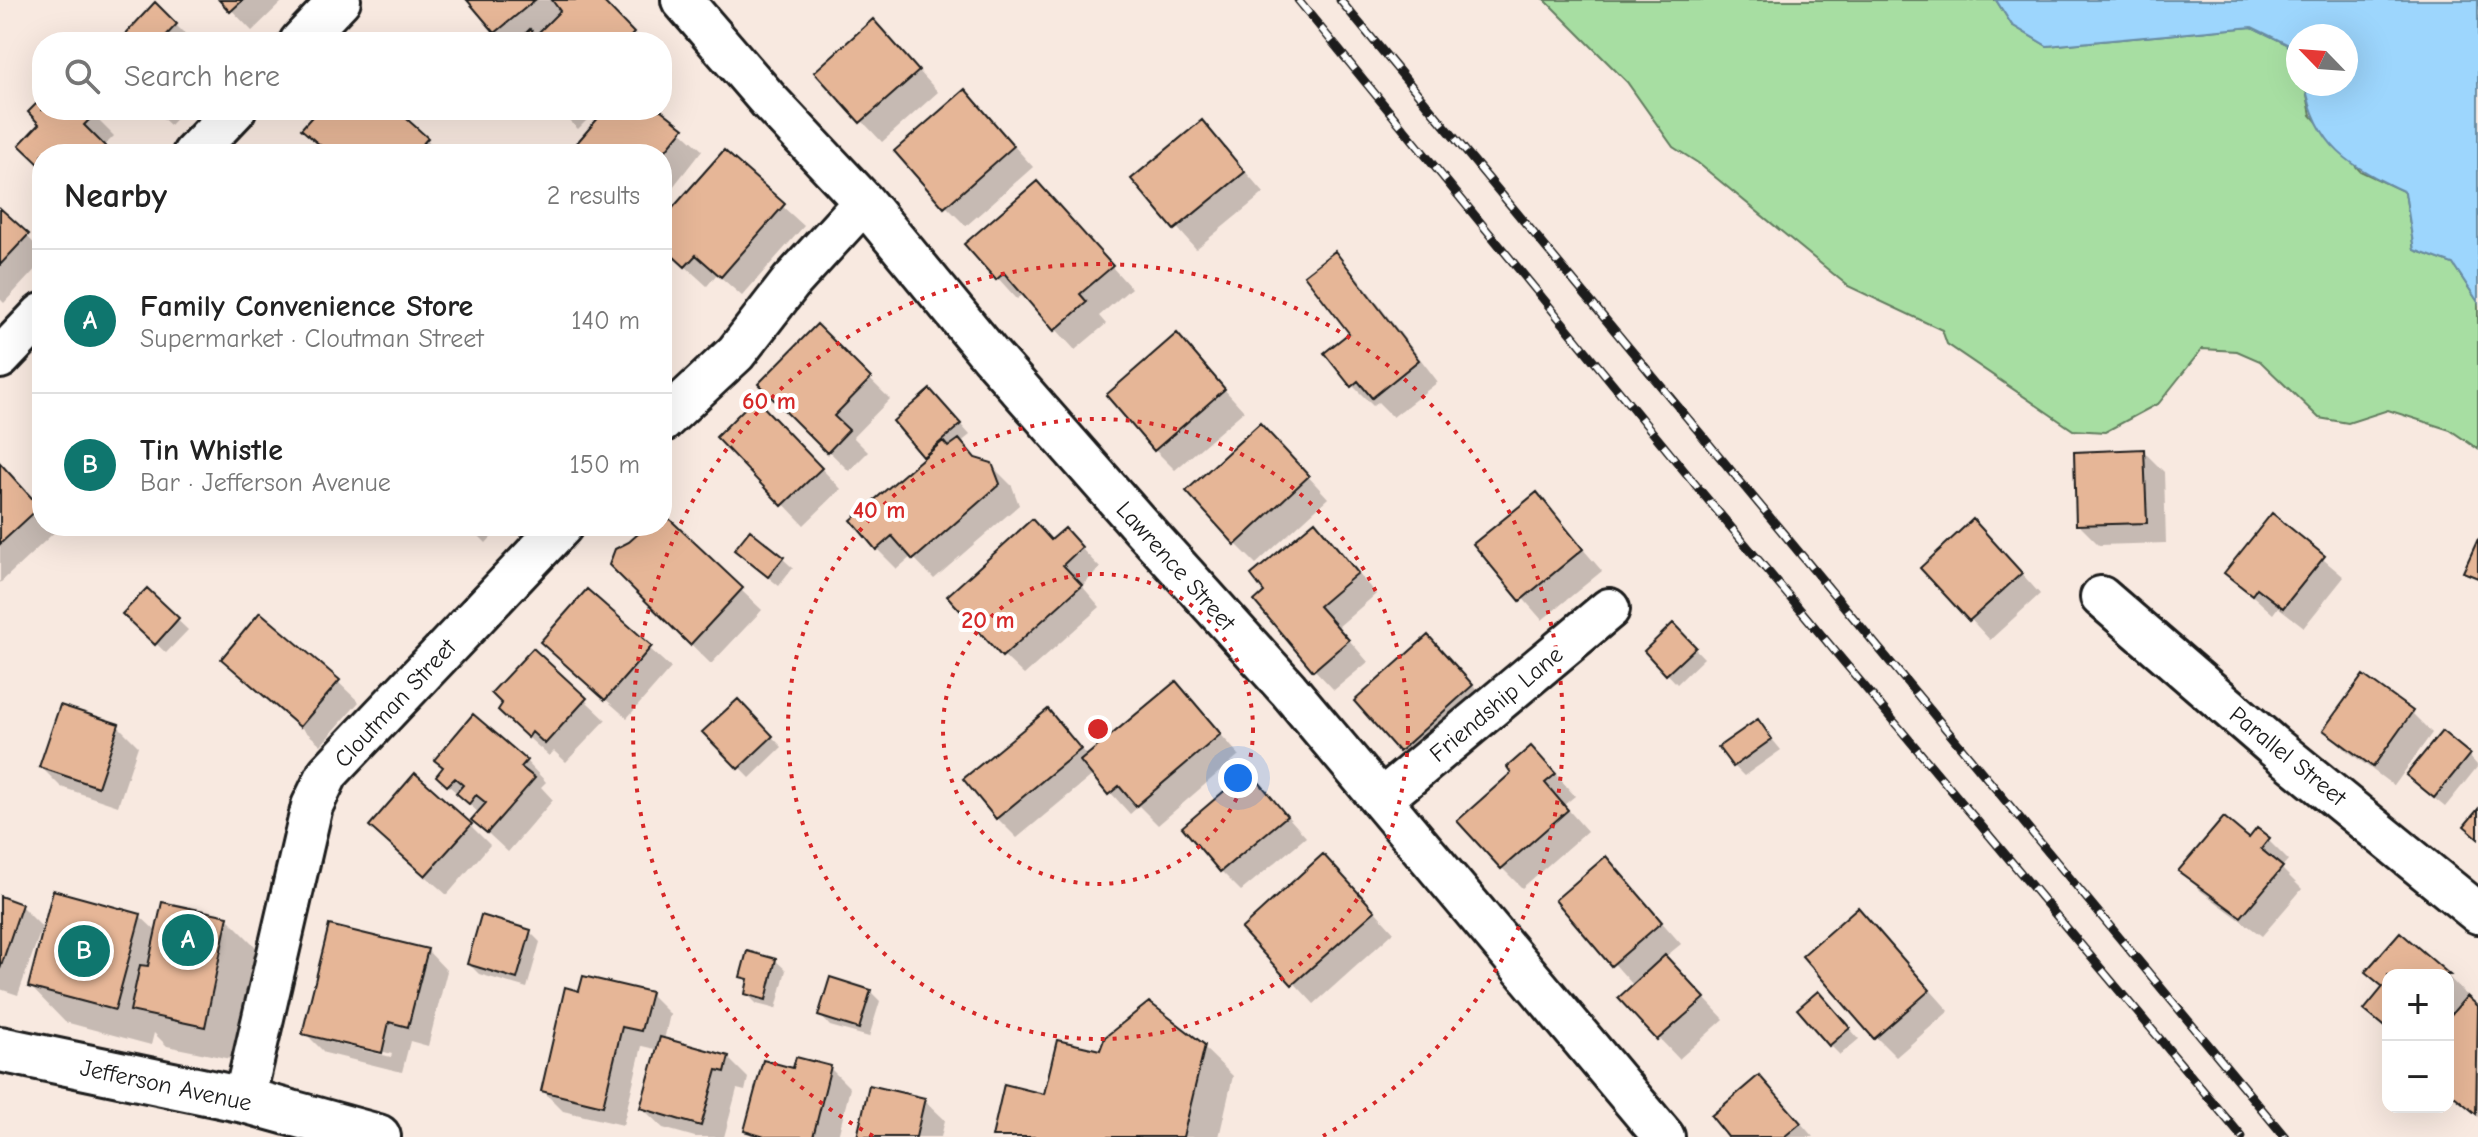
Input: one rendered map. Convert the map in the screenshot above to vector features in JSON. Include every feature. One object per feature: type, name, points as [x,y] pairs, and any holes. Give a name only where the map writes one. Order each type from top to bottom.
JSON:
[{"type":"main road","name":"Jefferson Avenue","points":[[0,1049],[244,1100],[378,1137]]},
{"type":"street","points":[[310,32],[340,0]]},
{"type":"street","name":"Lawrence Street","points":[[682,0],[769,101],[864,202],[990,355],[1382,799],[1664,1137]]},
{"type":"street","points":[[203,144],[225,120]]},
{"type":"street","points":[[672,413],[736,353],[791,282],[864,202]]},
{"type":"street","points":[[0,358],[32,324]]},
{"type":"street","name":"Cloutman Street","points":[[244,1100],[312,806],[328,773],[553,536]]},
{"type":"street","name":"Parallel Street","points":[[2101,597],[2273,746],[2478,913]]},
{"type":"street","name":"Friendship Lane","points":[[1382,799],[1609,609]]},
{"type":"green space","points":[[1545,0],[1996,0],[2012,25],[2047,46],[2252,27],[2286,44],[2286,96],[2307,96],[2311,115],[2360,171],[2405,192],[2414,250],[2453,264],[2478,302],[2478,449],[2450,430],[2388,410],[2348,423],[2319,418],[2260,361],[2237,351],[2202,349],[2159,403],[2105,432],[2073,430],[1947,344],[1942,330],[1848,286],[1698,163],[1673,147],[1627,82]]},
{"type":"water","points":[[1996,0],[2478,0],[2478,302],[2453,264],[2414,250],[2405,192],[2368,173],[2338,152],[2327,139],[2310,106],[2308,96],[2358,96],[2358,24],[2286,24],[2286,44],[2252,27],[2047,46],[2012,25]]},
{"type":"building","points":[[219,0],[243,0],[230,12]]},
{"type":"building","points":[[467,0],[535,0],[496,32]]},
{"type":"building","points":[[552,0],[602,0],[633,32],[539,32],[560,11]]},
{"type":"building","points":[[155,2],[177,24],[170,32],[127,32]]},
{"type":"building","points":[[873,19],[919,71],[860,123],[814,72]]},
{"type":"building","points":[[965,89],[1014,146],[944,208],[894,151]]},
{"type":"building","points":[[672,119],[684,128],[671,144],[576,144],[596,120]]},
{"type":"building","points":[[35,120],[89,120],[84,125],[103,144],[32,144],[32,157],[19,145],[39,124]]},
{"type":"building","points":[[309,120],[408,120],[428,138],[423,144],[319,144],[301,129]]},
{"type":"building","points":[[1202,120],[1245,172],[1174,230],[1131,179]]},
{"type":"building","points":[[724,150],[785,204],[721,277],[696,255],[685,267],[672,255],[672,209]]},
{"type":"building","points":[[1037,181],[1113,266],[1080,294],[1087,302],[1054,331],[1004,273],[996,280],[964,244]]},
{"type":"building","points":[[0,208],[29,234],[0,265]]},
{"type":"building","points":[[1335,251],[1419,360],[1372,398],[1358,381],[1351,387],[1324,353],[1349,333],[1304,275]]},
{"type":"building","points":[[817,324],[871,378],[834,416],[849,430],[827,453],[758,384]]},
{"type":"building","points":[[1177,333],[1225,389],[1154,451],[1106,395]]},
{"type":"building","points":[[930,389],[961,424],[923,457],[893,421]]},
{"type":"building","points":[[755,398],[822,468],[782,506],[716,437]]},
{"type":"building","points":[[1260,423],[1309,476],[1235,545],[1186,491]]},
{"type":"building","points":[[959,439],[975,458],[992,463],[1000,484],[913,560],[892,536],[876,550],[851,520],[943,441],[948,447]]},
{"type":"building","points":[[2144,449],[2147,523],[2076,525],[2074,452]]},
{"type":"building","points":[[0,463],[32,498],[32,514],[0,544]]},
{"type":"building","points":[[1537,492],[1583,549],[1520,601],[1473,544]]},
{"type":"building","points":[[2272,513],[2325,556],[2283,608],[2257,588],[2252,595],[2224,573]]},
{"type":"building","points":[[1032,519],[1051,540],[1065,528],[1082,547],[1063,565],[1082,585],[1002,657],[947,596]]},
{"type":"building","points":[[1973,519],[2022,573],[1969,621],[1920,568]]},
{"type":"building","points":[[672,521],[743,588],[690,645],[609,565],[615,549],[636,536],[672,536]]},
{"type":"building","points":[[1315,521],[1358,573],[1319,606],[1349,640],[1313,671],[1254,601],[1264,592],[1251,575]]},
{"type":"building","points":[[750,530],[784,557],[768,577],[734,550]]},
{"type":"building","points":[[2478,539],[2478,578],[2463,572]]},
{"type":"building","points":[[147,588],[179,618],[155,645],[122,614]]},
{"type":"building","points":[[587,589],[652,646],[605,700],[540,642]]},
{"type":"building","points":[[260,612],[340,680],[300,727],[221,659]]},
{"type":"building","points":[[1673,623],[1696,647],[1666,675],[1644,651]]},
{"type":"building","points":[[1428,635],[1473,685],[1399,752],[1354,701]]},
{"type":"building","points":[[533,648],[587,698],[545,744],[532,732],[528,738],[498,710],[502,704],[491,693]]},
{"type":"building","points":[[2363,675],[2413,711],[2373,767],[2323,730]]},
{"type":"building","points":[[1176,681],[1221,734],[1136,806],[1119,786],[1108,795],[1080,761]]},
{"type":"building","points":[[738,699],[773,736],[738,769],[702,732]]},
{"type":"building","points":[[60,705],[119,724],[98,787],[39,767]]},
{"type":"building","points":[[1048,709],[1081,749],[996,819],[963,779]]},
{"type":"building","points":[[473,714],[527,760],[521,767],[535,778],[487,833],[471,820],[486,803],[476,795],[469,804],[456,793],[463,785],[455,778],[447,786],[436,776],[443,767],[434,760]]},
{"type":"building","points":[[1758,719],[1772,739],[1733,767],[1718,747]]},
{"type":"building","points":[[2442,731],[2470,754],[2434,798],[2406,775]]},
{"type":"building","points":[[1531,746],[1556,774],[1545,783],[1568,810],[1501,869],[1457,821],[1511,773],[1507,767]]},
{"type":"building","points":[[1249,770],[1287,816],[1220,872],[1182,827]]},
{"type":"building","points":[[415,773],[472,824],[425,876],[369,826]]},
{"type":"building","points":[[2478,809],[2478,838],[2464,826]]},
{"type":"building","points":[[2224,817],[2249,838],[2257,828],[2270,838],[2261,849],[2283,867],[2241,917],[2178,871]]},
{"type":"building","points":[[1323,854],[1375,911],[1292,985],[1241,929]]},
{"type":"building","points":[[1606,856],[1662,922],[1611,966],[1555,900]]},
{"type":"building","points":[[53,890],[141,914],[115,1010],[28,987]]},
{"type":"building","points":[[0,896],[22,904],[0,969]]},
{"type":"building","points":[[162,902],[228,916],[205,1027],[130,1011],[140,965],[148,966]]},
{"type":"building","points":[[1858,907],[1930,990],[1874,1039],[1802,956]]},
{"type":"building","points":[[481,915],[531,930],[517,979],[467,964]]},
{"type":"building","points":[[329,925],[428,949],[408,1027],[389,1022],[382,1053],[302,1034]]},
{"type":"building","points":[[2400,932],[2443,969],[2382,969],[2382,986],[2365,972]]},
{"type":"building","points":[[747,951],[776,959],[766,1000],[745,994],[748,979],[740,977]]},
{"type":"building","points":[[1665,955],[1705,998],[1657,1040],[1618,998]]},
{"type":"building","points":[[583,976],[651,992],[641,1031],[622,1027],[603,1106],[541,1091],[565,987],[579,991]]},
{"type":"building","points":[[830,977],[871,990],[859,1029],[818,1016]]},
{"type":"building","points":[[2382,988],[2382,1025],[2364,1010]]},
{"type":"building","points":[[1818,991],[1850,1028],[1829,1046],[1797,1009]]},
{"type":"building","points":[[2467,996],[2478,1006],[2476,1114],[2454,1096],[2454,1011]]},
{"type":"building","points":[[1149,1002],[1205,1045],[1183,1137],[992,1137],[1004,1084],[1044,1094],[1057,1040],[1100,1050],[1105,1037]]},
{"type":"building","points":[[660,1037],[729,1056],[725,1072],[717,1070],[701,1126],[640,1108]]},
{"type":"building","points":[[796,1057],[831,1066],[813,1137],[765,1137],[744,1131],[763,1060],[793,1068]]},
{"type":"building","points":[[1759,1075],[1801,1123],[1784,1137],[1728,1137],[1711,1116]]},
{"type":"building","points":[[869,1085],[925,1098],[916,1137],[857,1137]]},
{"type":"railway","points":[[1298,0],[1704,495],[2242,1137]]},
{"type":"railway","points":[[1340,0],[2285,1137]]},
{"type":"place","name":"Family Convenience Store","points":[[188,940]]},
{"type":"place","name":"Tin Whistle","points":[[84,951]]}]
